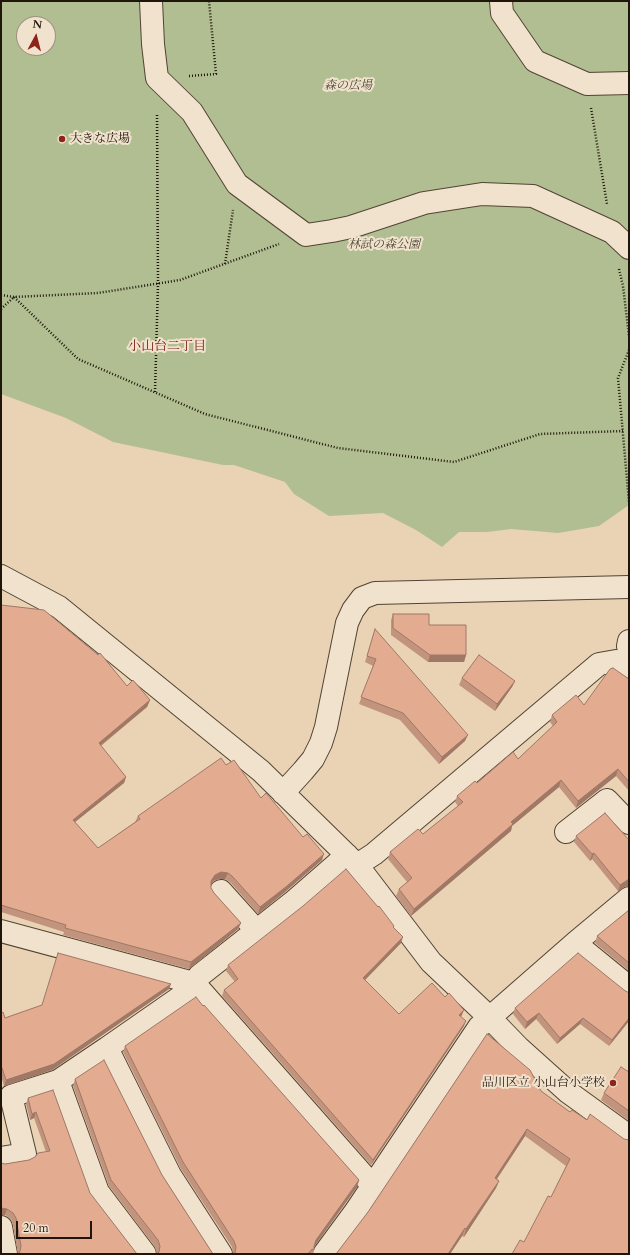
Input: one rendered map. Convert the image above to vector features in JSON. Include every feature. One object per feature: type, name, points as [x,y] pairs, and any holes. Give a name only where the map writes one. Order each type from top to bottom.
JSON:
[{"type":"street","points":[[151,1],[153,44],[157,78],[192,112],[238,184],[306,235],[351,226],[424,203],[482,194],[533,196],[612,232],[629,248]]},
{"type":"street","points":[[501,1],[502,13],[535,61],[587,84],[629,83]]},
{"type":"street","points":[[1,576],[59,607],[261,771],[352,860],[431,962],[489,1017],[519,1048],[568,1092],[629,1136]]},
{"type":"street","points":[[283,793],[313,759],[321,743],[326,726],[347,623],[352,610],[362,598],[376,593],[629,587]]},
{"type":"street","points":[[629,641],[629,650]]},
{"type":"street","points":[[1,1158],[25,1154],[11,1096],[58,1081],[189,991],[200,976],[293,902],[352,860],[374,854],[599,664],[616,661],[629,667]]},
{"type":"street","points":[[566,832],[607,800],[629,823]]},
{"type":"street","points":[[221,891],[257,931]]},
{"type":"street","points":[[324,1254],[355,1212],[479,1027],[574,943],[629,898]]},
{"type":"street","points":[[1,931],[194,983],[372,1185]]},
{"type":"street","points":[[574,943],[629,987]]},
{"type":"street","points":[[107,1048],[170,1175],[220,1254]]},
{"type":"street","points":[[58,1081],[98,1192],[144,1254]]},
{"type":"street","points":[[1,1227],[6,1254]]},
{"type":"path","points":[[155,392],[158,284],[157,78],[216,74],[209,1]]},
{"type":"path","points":[[587,84],[612,232],[623,286],[629,336]]},
{"type":"path","points":[[225,264],[238,184]]},
{"type":"path","points":[[1,295],[14,297],[98,293],[180,280],[306,235]]},
{"type":"path","points":[[1,309],[14,297]]},
{"type":"path","points":[[14,297],[78,359],[205,414],[338,448],[454,462],[540,434],[623,431]]},
{"type":"path","points":[[629,350],[618,378],[629,502]]},
{"type":"green space","name":"林試の森公園","points":[[1,1],[629,1],[629,505],[599,526],[558,533],[511,529],[487,532],[459,532],[442,547],[416,530],[383,513],[329,516],[294,494],[285,482],[234,465],[223,465],[113,442],[66,418],[1,394]]},
{"type":"building","points":[[1,605],[44,610],[98,655],[100,653],[127,686],[133,680],[150,700],[99,743],[126,777],[73,820],[98,848],[140,819],[138,816],[221,758],[226,765],[234,760],[261,798],[266,793],[303,837],[307,834],[324,854],[260,907],[228,873],[221,872],[215,875],[211,881],[211,888],[241,923],[191,962],[65,928],[66,925],[1,905]]},
{"type":"building","points":[[393,614],[429,614],[429,625],[466,625],[466,655],[430,655],[393,628]]},
{"type":"building","points":[[375,629],[468,735],[442,757],[403,713],[361,697],[376,659],[367,656]]},
{"type":"building","points":[[479,655],[515,681],[497,704],[462,678]]},
{"type":"building","points":[[613,668],[629,679],[629,782],[618,769],[578,801],[561,780],[511,822],[513,824],[414,909],[399,889],[412,878],[390,852],[418,829],[423,834],[463,802],[457,796],[475,781],[477,783],[513,752],[518,759],[557,722],[552,715],[576,695],[584,705],[610,669]]},
{"type":"building","points":[[605,813],[629,840],[629,879],[620,885],[594,853],[592,854],[576,836]]},
{"type":"building","points":[[346,869],[378,907],[379,906],[394,926],[393,927],[403,937],[363,978],[399,1014],[432,983],[445,997],[449,993],[464,1010],[459,1015],[466,1021],[373,1160],[224,990],[238,979],[228,965],[303,906]]},
{"type":"building","points":[[629,910],[629,963],[597,936]]},
{"type":"building","points":[[58,953],[171,984],[54,1064],[6,1080],[1,1065],[1,1013],[3,1012],[5,1018],[42,1005]]},
{"type":"building","points":[[578,953],[629,993],[629,1018],[612,1040],[583,1018],[560,1038],[539,1013],[527,1022],[515,1008]]},
{"type":"building","points":[[196,997],[359,1180],[316,1240],[314,1250],[312,1249],[308,1254],[234,1254],[236,1247],[234,1241],[183,1162],[125,1046]]},
{"type":"building","points":[[487,1034],[530,1070],[541,1091],[570,1112],[572,1110],[587,1120],[590,1114],[624,1139],[629,1140],[629,1254],[512,1254],[520,1240],[524,1242],[548,1196],[551,1197],[570,1159],[527,1129],[495,1178],[499,1181],[448,1254],[336,1254],[368,1212]]},
{"type":"building","points":[[104,1060],[162,1175],[213,1254],[157,1254],[160,1246],[158,1240],[111,1180],[75,1079]]},
{"type":"building","points":[[621,1067],[629,1072],[629,1111],[604,1093]]},
{"type":"building","points":[[53,1090],[90,1193],[137,1254],[19,1254],[21,1246],[16,1218],[13,1213],[7,1209],[1,1208],[1,1163],[5,1164],[29,1160],[35,1157],[38,1153],[50,1151],[36,1112],[32,1114],[28,1098]]},
{"type":"place","name":"大きな広場","points":[[62,139]]},
{"type":"place","name":"品川区立 小山台小学校","points":[[613,1083]]},
{"type":"district","name":"小山台二丁目","points":[[167,347]]},
{"type":"park label","name":"森の広場","points":[[348,86]]}]
